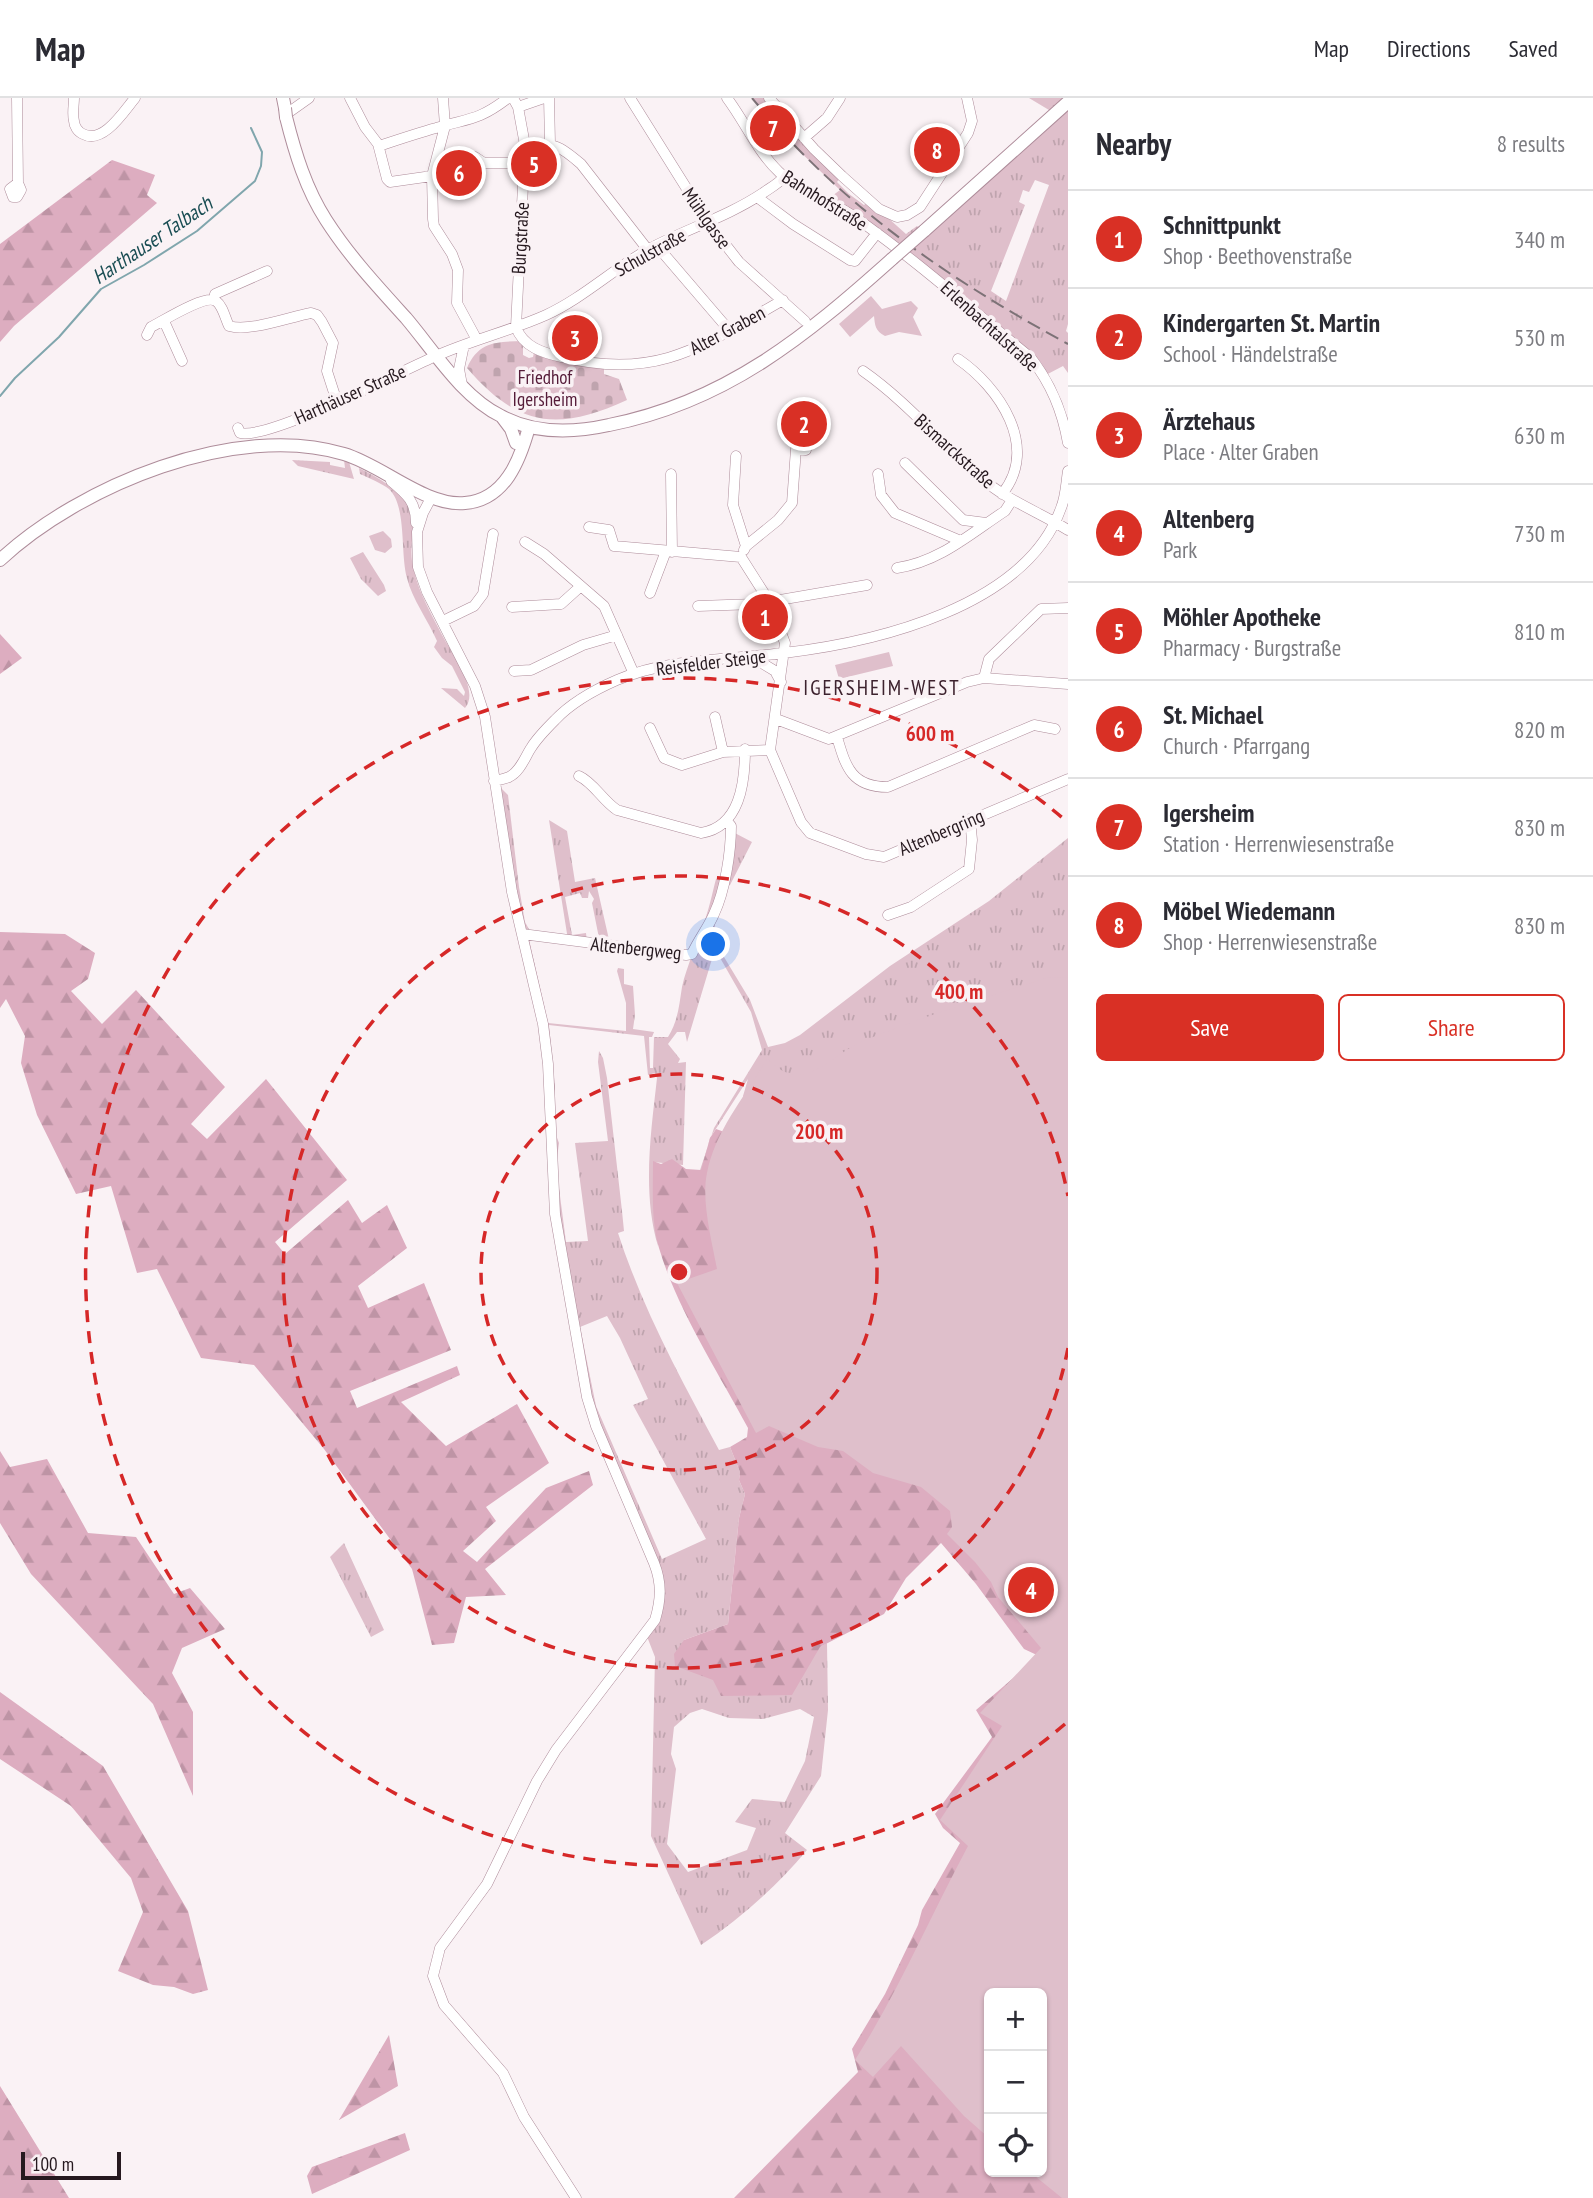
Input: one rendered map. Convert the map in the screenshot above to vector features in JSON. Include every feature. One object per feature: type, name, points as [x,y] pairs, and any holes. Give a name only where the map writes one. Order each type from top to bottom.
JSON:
[{"type":"main road","points":[[285,110],[298,160],[325,219],[364,270],[463,386],[481,404],[502,417],[525,426],[577,430],[658,413],[696,399],[741,376],[809,327],[892,259],[1068,102]]},
{"type":"main road","points":[[502,417],[511,429],[516,443]]},
{"type":"main road","points":[[510,474],[516,443],[525,426]]},
{"type":"main road","points":[[0,560],[44,525],[131,478],[198,455],[245,447],[285,444],[342,453],[379,468],[428,496],[454,504],[483,499],[503,485],[510,474],[518,460],[525,426]]},
{"type":"street","points":[[17,98],[18,183]]},
{"type":"street","points":[[74,98],[73,120],[84,135],[90,136],[105,131],[135,98]]},
{"type":"street","points":[[285,110],[309,98]]},
{"type":"street","points":[[350,98],[365,127],[378,144],[390,182],[432,176]]},
{"type":"street","points":[[443,98],[445,126],[432,176],[434,226],[457,266],[457,303],[477,340]]},
{"type":"street","points":[[378,144],[382,145],[424,128],[466,122],[481,116],[508,98]]},
{"type":"street","points":[[515,103],[546,98],[550,143]]},
{"type":"street","name":"Mühlgasse","points":[[630,98],[707,222],[739,262],[809,327]]},
{"type":"street","name":"Bahnhofstraße","points":[[727,98],[746,124],[761,152],[784,177],[848,212],[877,233]]},
{"type":"street","points":[[769,98],[804,138],[879,209],[897,217],[907,215],[920,207],[968,133],[972,121],[967,98]]},
{"type":"street","points":[[804,138],[827,118],[841,98]]},
{"type":"street","name":"Burgstraße","points":[[515,103],[525,140],[516,327]]},
{"type":"street","points":[[525,140],[550,143],[582,164],[652,248],[729,330]]},
{"type":"street","points":[[438,156],[475,157],[484,163],[524,163]]},
{"type":"street","name":"Schulstraße","points":[[516,327],[570,302],[652,248],[726,215],[784,177]]},
{"type":"street","points":[[757,197],[793,224],[850,260],[855,261],[860,256],[877,233]]},
{"type":"street","name":"Erlenbachtalstraße","points":[[877,233],[940,281],[1031,358],[1043,373],[1061,409],[1068,443]]},
{"type":"street","points":[[267,271],[215,294],[215,300],[229,326],[234,327],[311,313],[317,315],[333,343],[327,371],[337,402]]},
{"type":"street","points":[[147,335],[151,327],[204,300],[215,300]]},
{"type":"street","name":"Alter Graben","points":[[516,327],[519,337],[528,345],[552,355],[578,361],[620,365],[649,364],[698,349],[783,300]]},
{"type":"street","points":[[164,321],[182,361]]},
{"type":"street","name":"Harthäuser Straße","points":[[238,428],[240,433],[247,435],[337,402],[438,355],[516,327]]},
{"type":"street","points":[[463,386],[458,369],[464,345]]},
{"type":"street","points":[[897,568],[914,566],[935,558],[1005,511],[1018,454],[1016,438],[996,394],[981,377],[958,359]]},
{"type":"street","name":"Bismarckstraße","points":[[863,371],[899,400],[981,478],[1007,497],[1054,522]]},
{"type":"street","points":[[741,557],[746,545],[778,520],[792,503],[796,449],[806,450]]},
{"type":"street","points":[[736,456],[733,505],[746,545]]},
{"type":"street","points":[[905,463],[963,520],[986,523]]},
{"type":"street","points":[[379,468],[412,500],[416,512],[417,540]]},
{"type":"street","points":[[1068,471],[1063,501],[1054,522],[1068,530]]},
{"type":"street","points":[[650,593],[669,552],[671,474]]},
{"type":"street","points":[[878,474],[881,495],[895,513],[961,541]]},
{"type":"street","points":[[416,512],[428,496]]},
{"type":"street","points":[[428,496],[419,523],[417,559],[421,575],[480,698],[485,717],[512,892],[543,1024],[555,1214],[584,1379],[596,1426],[659,1575],[660,1597],[655,1620],[556,1750],[537,1781],[487,1884],[440,1948],[433,1976],[443,2005],[503,2073],[524,2117],[576,2198]]},
{"type":"street","name":"Reisfelder Steige","points":[[494,781],[515,773],[532,746],[568,708],[603,687],[634,674],[666,666],[841,645],[893,632],[938,616],[980,596],[1020,569],[1054,522]]},
{"type":"street","points":[[590,527],[609,530],[614,546],[741,557]]},
{"type":"street","points":[[443,621],[474,606],[483,594],[492,534]]},
{"type":"street","points":[[525,542],[544,554],[604,606],[634,674]]},
{"type":"street","points":[[650,728],[664,758],[671,763],[682,765],[723,752],[771,750],[785,643],[769,601],[741,557]]},
{"type":"street","points":[[698,606],[756,604],[867,585]]},
{"type":"street","points":[[512,607],[561,604],[581,586]]},
{"type":"street","points":[[984,678],[989,659],[1041,609],[1068,608]]},
{"type":"street","points":[[514,671],[531,670],[583,645],[617,635]]},
{"type":"street","points":[[752,657],[775,671],[781,682]]},
{"type":"street","points":[[776,719],[829,739],[943,691],[984,678],[1068,684]]},
{"type":"street","points":[[715,717],[723,752]]},
{"type":"street","points":[[837,737],[853,776],[871,785],[888,787],[1034,725],[1055,729]]},
{"type":"street","points":[[579,776],[587,780],[608,804],[617,810],[701,833],[714,831],[727,821],[735,806],[745,774],[745,749]]},
{"type":"street","name":"Altenbergring","points":[[771,750],[805,829],[866,854],[884,857],[1068,779]]},
{"type":"street","points":[[888,915],[911,907],[969,869],[972,840],[970,819]]},
{"type":"street","name":"Altenbergweg","points":[[522,934],[645,951],[692,954],[719,898],[730,847],[732,827],[727,821]]},
{"type":"green space","points":[[752,98],[769,98],[842,176],[837,182],[849,194],[864,205],[869,201],[906,234],[917,226],[923,231],[1059,116],[1029,98],[1068,100],[1068,373],[1063,366],[1044,376],[863,222],[856,212],[833,198],[840,190],[794,146]],"holes":[[[1035,180],[1049,185],[1006,301],[991,291],[1025,205],[1019,202],[1023,190],[1029,192]]]},
{"type":"green space","points":[[112,160],[155,175],[147,195],[157,203],[14,326],[0,342],[0,244]]},
{"type":"green space","points":[[871,296],[882,309],[911,301],[918,308],[913,317],[922,336],[899,332],[885,336],[877,330],[874,316],[850,337],[839,324]]},
{"type":"green space","name":"Friedhof Igersheim","points":[[523,341],[523,355],[529,358],[533,357],[535,348],[577,365],[604,368],[604,374],[619,379],[627,400],[580,417],[559,419],[540,418],[504,402],[467,368],[477,353],[489,345]]},
{"type":"green space","points":[[347,455],[354,479],[298,466],[292,460],[330,462],[330,465],[345,468],[344,460]]},
{"type":"green space","points":[[359,468],[397,492],[408,505],[413,524],[412,561],[416,580],[462,670],[469,691],[465,708],[441,688],[457,689],[464,696],[465,692],[452,666],[434,647],[437,641],[409,586],[401,518],[395,497],[386,487],[360,474]]},
{"type":"green space","points":[[383,531],[391,539],[392,547],[385,553],[375,550],[369,536]]},
{"type":"green space","points":[[363,552],[384,585],[386,591],[378,596],[361,579],[350,558]]},
{"type":"green space","points":[[0,634],[22,658],[0,674]]},
{"type":"green space","points":[[889,652],[893,666],[839,679],[835,665]]},
{"type":"green space","points":[[494,781],[508,795],[525,922],[530,931],[568,940],[549,820],[567,831],[575,882],[595,878],[610,944],[684,952],[691,947],[701,930],[716,879],[722,880],[731,831],[752,842],[730,885],[721,888],[713,916],[724,957],[750,1000],[768,1047],[785,1043],[800,1035],[890,966],[989,901],[1068,838],[1068,1174],[745,1099],[743,1096],[748,1079],[711,1136],[762,1050],[751,1012],[715,949],[687,1042],[685,1032],[677,1032],[668,1044],[680,1059],[678,1063],[686,1062],[683,1165],[653,1162],[658,1246],[649,1184],[650,1141],[657,1078],[655,1073],[648,1075],[644,1036],[549,1025],[555,1088],[555,1132],[559,1143],[556,1165],[566,1242],[588,1241],[575,1143],[608,1141],[599,1051],[607,1078],[622,1211],[624,1231],[618,1233],[664,1344],[719,1450],[730,1447],[745,1494],[739,1518],[728,1624],[684,1640],[820,1647],[827,1643],[828,1710],[821,1776],[785,1833],[807,1850],[757,1901],[701,1945],[651,1836],[655,1657],[646,1634],[660,1586],[596,1426],[562,1259],[548,1064]],"holes":[[[589,891],[594,899],[592,903],[602,945],[692,954],[671,1031],[668,1037],[654,1037],[653,1068],[650,1068],[649,1037],[652,1037],[654,1032],[633,1029],[633,986],[624,984],[624,969],[618,968],[617,971],[626,1003],[626,1031],[548,1023],[528,935],[587,943],[586,933],[572,935],[565,897],[580,893],[582,898],[588,898]],[[607,1316],[648,1399],[633,1405],[706,1539],[662,1559],[596,1406],[580,1327]],[[702,1709],[729,1718],[763,1719],[800,1709],[814,1717],[805,1761],[785,1802],[752,1799],[735,1822],[756,1828],[747,1850],[688,1872],[667,1844],[676,1769],[671,1754],[674,1727],[690,1713]]]},
{"type":"green space","points":[[0,932],[65,934],[95,953],[88,979],[71,991],[102,1024],[136,990],[225,1087],[191,1124],[207,1139],[266,1079],[347,1180],[275,1242],[285,1254],[348,1200],[362,1223],[387,1205],[407,1248],[358,1286],[368,1308],[424,1283],[451,1350],[350,1391],[357,1408],[457,1366],[460,1375],[401,1402],[446,1446],[517,1404],[549,1463],[486,1507],[496,1521],[463,1551],[477,1562],[546,1488],[589,1471],[593,1485],[485,1569],[506,1595],[466,1597],[454,1643],[432,1645],[412,1569],[324,1449],[254,1365],[201,1358],[157,1269],[137,1273],[111,1186],[76,1194],[37,1115],[21,1063],[25,1036],[6,999],[0,1008]]},
{"type":"green space","points":[[1050,977],[1068,978],[1068,2198],[1062,2198],[1036,2177],[1047,2177],[1047,1988],[984,1988],[984,2134],[964,2116],[901,2046],[873,2077],[855,2060],[900,1981],[968,1846],[940,1820],[1002,1726],[980,1713],[1041,1648],[998,1597],[991,1582],[975,1562],[947,1534],[952,1527],[950,1511],[921,1487],[873,1473],[843,1451],[818,1447],[769,1426],[756,1433],[677,1283],[717,1269],[706,1209],[707,1173],[724,1128],[767,1059],[791,1074],[808,1073],[824,1066],[853,1046],[955,1007]]},
{"type":"green space","points":[[716,1129],[733,1135],[1019,1187],[1068,2198],[734,2198],[858,2072],[852,2049],[885,1994],[918,1925],[922,1910],[960,1843],[943,1828],[935,1814],[992,1737],[976,1710],[1039,1656],[1024,1649],[976,1584],[941,1543],[906,1578],[884,1614],[820,1647],[792,1695],[721,1696],[713,1680],[675,1666],[674,1654],[684,1640],[728,1624],[739,1518],[745,1494],[730,1447],[747,1437],[748,1428],[676,1294],[656,1238],[653,1161],[661,1164],[672,1159],[686,1169],[701,1170],[710,1138]]},
{"type":"green space","points":[[0,1451],[10,1467],[47,1459],[88,1533],[136,1537],[174,1594],[190,1588],[225,1629],[182,1648],[172,1673],[193,1712],[193,1796],[153,1704],[31,1574],[0,1523]]},
{"type":"green space","points":[[344,1543],[384,1630],[371,1637],[330,1557]]},
{"type":"green space","points":[[0,1692],[103,1766],[188,1911],[208,1990],[193,1994],[174,1987],[153,1985],[118,1971],[143,1912],[131,1878],[71,1806],[0,1759]]},
{"type":"green space","points":[[389,2035],[398,2086],[339,2120]]},
{"type":"green space","points":[[0,2086],[69,2198],[0,2198]]},
{"type":"green space","points":[[405,2133],[410,2150],[312,2194],[307,2176],[312,2167]]},
{"type":"waterway","name":"Harthauser Talbach","points":[[0,396],[15,378],[59,337],[101,289],[197,231],[255,181],[261,166],[262,152],[251,128]]},
{"type":"railway","points":[[752,98],[786,137],[859,206],[938,265],[1068,344]]},
{"type":"place","name":"Igersheim","points":[[773,128]]},
{"type":"place","name":"Möbel Wiedemann","points":[[937,150]]},
{"type":"place","name":"Möhler Apotheke","points":[[534,164]]},
{"type":"place","name":"St. Michael","points":[[459,173]]},
{"type":"place","name":"Ärztehaus","points":[[575,338]]},
{"type":"place","name":"Kindergarten St. Martin","points":[[804,424]]},
{"type":"place","name":"Schnittpunkt","points":[[765,617]]},
{"type":"place","name":"Altenberg","points":[[1031,1590]]},
{"type":"district","name":"IGERSHEIM-WEST","points":[[882,687]]}]
